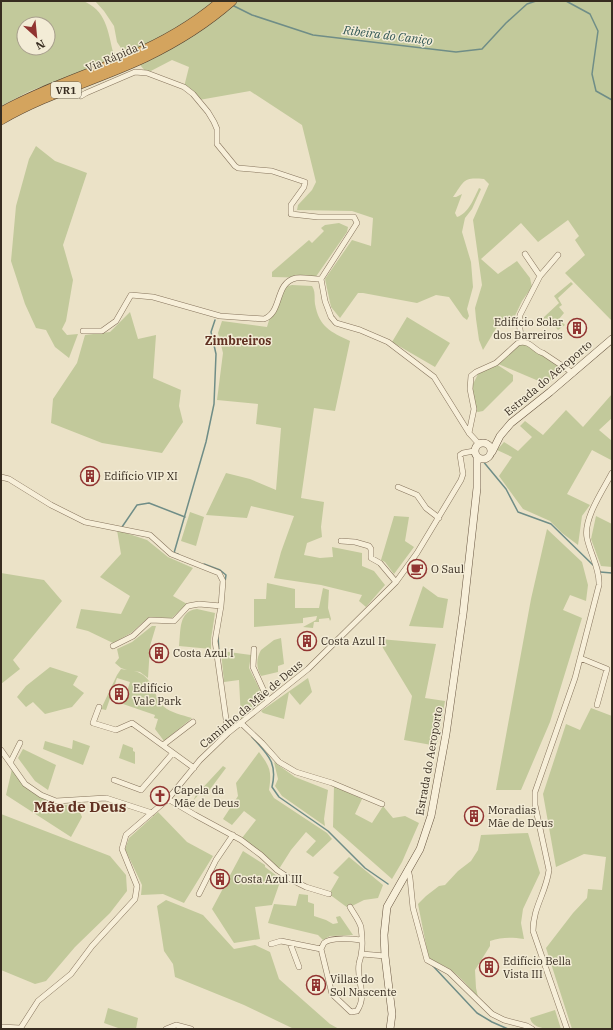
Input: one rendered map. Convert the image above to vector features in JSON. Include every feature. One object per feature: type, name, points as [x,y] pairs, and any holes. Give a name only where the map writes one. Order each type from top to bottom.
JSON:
[{"type":"highway","name":"Via Rápida 1","points":[[1,112],[36,94],[131,60],[195,22],[221,1]]},
{"type":"highway","name":"Via Rápida 1","points":[[1,120],[39,100],[182,38],[214,17],[232,1]]},
{"type":"main road","name":"Estrada do Aeroporto","points":[[492,452],[500,436],[511,423],[612,339]]},
{"type":"main road","name":"Estrada do Aeroporto","points":[[483,444],[500,436]]},
{"type":"main road","points":[[483,444],[490,447],[492,452],[490,456],[479,456],[476,447],[483,444]]},
{"type":"main road","name":"Estrada do Aeroporto","points":[[390,1029],[392,1014],[384,935],[387,907],[420,849],[427,832],[435,793],[446,734],[463,614],[477,488],[479,456]]},
{"type":"street","points":[[81,96],[135,72],[147,73],[184,87],[199,100],[214,122],[217,129],[217,144],[235,166],[238,168],[272,171],[305,182],[304,187],[291,205],[291,214],[318,217],[354,217],[357,223],[321,279],[325,301],[331,317],[336,323],[360,330],[388,342],[434,377],[469,433],[483,444]]},
{"type":"street","points":[[525,254],[540,276]]},
{"type":"street","points":[[522,342],[519,323],[520,315],[540,276],[558,255]]},
{"type":"street","points":[[83,331],[102,331],[116,321],[131,295],[153,298],[220,316],[264,319],[270,317],[274,312],[281,289],[287,283],[295,278],[321,279]]},
{"type":"street","points":[[469,433],[474,409],[470,391],[471,376],[476,372],[496,363],[518,343],[528,343],[539,352],[543,353],[572,373]]},
{"type":"street","name":"Caminho da Mãe de Deus","points":[[20,1029],[38,1001],[71,974],[92,946],[135,899],[137,886],[122,849],[126,835],[168,799],[194,768],[228,733],[308,669],[396,582],[417,553],[461,480],[462,474],[460,455],[463,453],[479,456]]},
{"type":"street","points":[[567,1029],[533,931],[535,910],[547,881],[549,870],[534,805],[535,792],[575,678],[599,579],[587,538],[588,519],[612,473]]},
{"type":"street","points":[[1,477],[9,479],[50,505],[85,522],[150,535],[171,554],[219,573],[223,581],[221,606],[215,641],[228,733]]},
{"type":"street","points":[[398,487],[417,495],[426,508],[439,518]]},
{"type":"street","points":[[341,541],[355,542],[369,546],[371,550],[371,558],[380,563],[396,582]]},
{"type":"street","points":[[113,646],[133,636],[150,620],[174,622],[188,606],[199,604],[221,606]]},
{"type":"street","points":[[254,649],[253,666],[268,700]]},
{"type":"street","points":[[580,658],[607,669],[597,704]]},
{"type":"street","points":[[99,707],[93,722],[116,730],[132,723],[194,768]]},
{"type":"street","points":[[162,745],[193,722]]},
{"type":"street","points":[[241,723],[279,762],[296,772],[332,783],[382,804]]},
{"type":"street","points":[[10,763],[20,743]]},
{"type":"street","points":[[1,750],[26,784],[41,795],[56,801],[106,798],[152,813]]},
{"type":"street","points":[[114,780],[141,790],[173,752]]},
{"type":"street","points":[[168,799],[195,816],[241,840],[277,870],[292,880],[306,887],[329,894]]},
{"type":"street","points":[[199,894],[216,860],[233,835]]},
{"type":"street","points":[[408,868],[413,908],[426,960],[449,972],[492,1014],[504,1020],[527,1026],[532,1029]]},
{"type":"street","points":[[350,908],[360,925],[362,954],[358,968],[362,988],[362,997],[357,1011],[351,1012],[332,994],[321,950],[324,943],[330,940],[361,940]]},
{"type":"street","points":[[271,944],[280,941],[321,950]]},
{"type":"street","points":[[290,943],[299,967]]},
{"type":"street","points":[[362,954],[385,956]]},
{"type":"street","points":[[166,1029],[176,1025],[191,1029]]},
{"type":"street","points":[[1,1027],[20,1029]]},
{"type":"green space","points":[[1,1],[83,1],[91,5],[97,10],[105,22],[113,52],[124,56],[30,91],[1,106]]},
{"type":"green space","points":[[95,1],[612,1],[612,321],[565,273],[585,255],[575,240],[579,236],[568,220],[538,242],[521,223],[481,259],[498,274],[517,261],[530,278],[532,287],[522,301],[513,320],[509,318],[500,322],[483,350],[479,340],[475,308],[482,285],[473,220],[489,184],[484,179],[468,179],[463,183],[453,197],[462,194],[455,213],[457,217],[468,209],[479,188],[481,189],[472,209],[465,218],[462,232],[471,262],[473,287],[467,309],[469,316],[467,320],[463,317],[449,297],[436,295],[417,303],[363,293],[358,293],[340,318],[331,307],[325,279],[352,240],[371,246],[373,218],[352,211],[297,210],[298,205],[312,190],[316,182],[302,125],[250,91],[199,100],[184,87],[189,67],[172,60],[147,73],[127,50],[121,48],[117,42],[114,26]]},
{"type":"green space","points":[[36,146],[55,161],[87,173],[63,245],[73,280],[66,321],[62,329],[67,335],[78,334],[69,358],[55,347],[46,330],[36,328],[25,304],[11,261],[16,206],[29,159]]},
{"type":"green space","points":[[339,223],[348,227],[347,232],[315,278],[272,277],[272,272],[309,240],[312,243],[324,231],[321,228],[325,225]]},
{"type":"green space","points":[[571,282],[573,284],[558,298],[562,305],[559,307],[564,313],[559,319],[565,325],[558,330],[549,320],[541,327],[539,325],[544,317],[559,303],[554,296]]},
{"type":"green space","points":[[292,285],[312,286],[319,318],[327,328],[350,341],[335,411],[314,408],[301,498],[324,502],[321,527],[322,537],[307,543],[304,555],[320,558],[333,557],[332,547],[362,553],[362,566],[374,571],[385,585],[366,607],[359,601],[362,595],[321,585],[274,578],[281,552],[294,516],[251,506],[247,518],[206,515],[226,473],[250,479],[276,490],[281,428],[256,424],[258,404],[217,400],[223,353],[218,333],[222,321],[267,327],[278,296],[286,287]]},
{"type":"green space","points":[[130,312],[138,339],[156,335],[153,378],[181,390],[179,406],[183,422],[162,453],[102,443],[51,423],[53,399],[77,363],[85,335],[110,332]]},
{"type":"green space","points":[[407,317],[450,343],[435,367],[392,342]]},
{"type":"green space","points":[[522,342],[565,369],[544,386],[541,382],[496,363]]},
{"type":"green space","points":[[496,364],[513,375],[513,381],[483,411],[478,412],[476,411],[471,388],[478,374]]},
{"type":"green space","points":[[612,394],[612,418],[599,430],[612,441],[612,458],[611,460],[592,450],[567,494],[590,505],[582,516],[578,545],[562,533],[550,521],[523,509],[499,476],[512,457],[497,450],[504,442],[518,451],[532,437],[520,426],[525,421],[543,435],[566,410],[583,427]]},
{"type":"green space","points":[[190,512],[204,517],[196,546],[181,541]]},
{"type":"green space","points":[[394,516],[409,517],[405,541],[414,547],[394,574],[385,562],[381,560]]},
{"type":"green space","points":[[596,516],[612,524],[612,567],[601,566],[591,539]]},
{"type":"green space","points":[[547,529],[582,562],[588,585],[586,601],[570,595],[563,610],[582,618],[550,722],[521,790],[496,790],[531,599]]},
{"type":"green space","points":[[117,530],[147,540],[168,557],[193,568],[173,596],[187,604],[172,618],[149,617],[131,633],[113,643],[88,631],[76,628],[81,609],[121,614],[130,596],[100,577],[121,554]]},
{"type":"green space","points":[[1,573],[44,580],[62,601],[13,660],[20,669],[1,684]]},
{"type":"green space","points":[[267,583],[295,589],[295,608],[319,608],[323,588],[329,590],[328,608],[331,619],[330,621],[329,618],[319,619],[319,622],[314,622],[313,628],[303,627],[316,620],[317,616],[303,618],[303,623],[254,627],[254,599],[266,599]]},
{"type":"green space","points":[[423,586],[438,597],[448,599],[443,628],[409,626]]},
{"type":"green space","points":[[197,609],[215,613],[211,649],[179,646],[183,618],[186,614]]},
{"type":"green space","points":[[152,626],[156,626],[150,646],[148,678],[140,672],[134,671],[141,673],[149,681],[163,706],[173,712],[192,718],[164,741],[155,729],[158,719],[154,718],[155,715],[123,704],[130,682],[117,678],[106,710],[101,709],[121,669],[127,670],[121,668],[115,663],[119,658],[117,649],[132,642]]},
{"type":"green space","points":[[281,638],[284,664],[278,666],[278,672],[261,676],[257,663],[261,650],[274,640]]},
{"type":"green space","points":[[380,639],[436,644],[425,698],[445,701],[437,746],[404,740],[412,696],[383,648]]},
{"type":"green space","points":[[221,651],[251,655],[249,668],[265,700],[241,719],[239,680],[224,682]]},
{"type":"green space","points":[[50,667],[78,676],[73,685],[84,693],[72,707],[45,714],[33,702],[26,707],[17,697],[26,686]]},
{"type":"green space","points":[[308,678],[312,692],[300,705],[289,692],[284,719],[263,713],[261,711]]},
{"type":"green space","points":[[591,708],[612,716],[612,1029],[572,1029],[546,948],[573,913],[587,898],[588,889],[602,890],[606,857],[584,854],[556,867],[543,794],[566,724],[580,730]]},
{"type":"green space","points":[[73,740],[90,746],[83,765],[43,749],[45,741],[72,749]]},
{"type":"green space","points":[[123,744],[133,748],[133,751],[135,752],[135,764],[119,758]]},
{"type":"green space","points":[[23,749],[56,765],[48,790],[35,781],[18,758]]},
{"type":"green space","points":[[259,752],[266,762],[269,770],[269,790],[274,798],[327,833],[332,839],[313,857],[306,852],[316,841],[306,832],[291,850],[279,869],[242,838],[256,820],[244,811],[232,825],[223,819],[238,796],[236,783]]},
{"type":"green space","points":[[274,762],[295,777],[328,790],[324,819],[325,826],[282,796],[275,786],[278,779]]},
{"type":"green space","points":[[223,766],[226,768],[205,796],[200,793],[193,801],[196,795]]},
{"type":"green space","points":[[12,769],[24,786],[42,798],[56,805],[77,805],[82,817],[71,837],[6,795]]},
{"type":"green space","points":[[334,786],[362,799],[355,814],[372,823],[383,806],[393,818],[405,816],[419,823],[402,862],[392,879],[333,827]]},
{"type":"green space","points":[[158,812],[187,842],[213,856],[184,903],[163,894],[141,895],[142,885],[125,849],[129,838]]},
{"type":"green space","points":[[1,814],[110,856],[126,875],[127,891],[110,913],[75,947],[46,981],[35,984],[1,970]]},
{"type":"green space","points":[[528,833],[540,873],[523,909],[521,923],[524,939],[507,938],[490,941],[490,946],[475,970],[478,997],[462,979],[451,970],[429,960],[418,904],[439,886],[445,885],[458,871],[471,861],[478,850],[481,835]]},
{"type":"green space","points":[[243,851],[265,865],[265,867],[281,879],[272,905],[255,907],[260,939],[234,943],[212,909]]},
{"type":"green space","points":[[349,857],[383,885],[378,898],[364,900],[348,908],[329,894],[339,877],[333,873]]},
{"type":"green space","points":[[299,894],[308,895],[308,902],[314,904],[314,916],[333,924],[338,923],[336,917],[340,916],[353,935],[330,936],[323,940],[318,935],[268,923],[274,904],[296,906]]},
{"type":"green space","points":[[166,900],[203,915],[234,949],[255,945],[270,952],[279,979],[330,1024],[339,1029],[294,1029],[244,1005],[175,977],[173,964],[164,951],[157,906]]},
{"type":"green space","points":[[108,1008],[138,1018],[136,1029],[121,1029],[104,1023]]},
{"type":"green space","points":[[555,1010],[561,1029],[547,1029],[538,1027],[534,1025],[530,1018]]},
{"type":"waterway","name":"Ribeira do Caniço","points":[[232,5],[252,15],[313,35],[456,52],[482,49],[506,23],[527,4],[536,1]]},
{"type":"waterway","name":"Ribeira do Caniço","points":[[566,1],[590,14],[598,31],[592,74],[596,91],[612,100]]},
{"type":"waterway","points":[[178,554],[174,553],[206,442],[214,404],[216,354],[211,332],[215,320]]},
{"type":"waterway","points":[[482,460],[506,489],[518,512],[551,524],[594,566]]},
{"type":"waterway","points":[[122,527],[137,505],[149,503],[185,517]]},
{"type":"waterway","points":[[204,564],[220,570],[226,575],[225,582]]},
{"type":"waterway","points":[[600,572],[612,573]]},
{"type":"waterway","points":[[218,637],[219,652]]},
{"type":"waterway","points":[[252,737],[270,759],[274,771],[272,787],[279,797],[328,831],[365,868],[388,884]]},
{"type":"waterway","points":[[433,966],[477,1013],[508,1029]]},
{"type":"place","name":"Edifício Solar dos Barreiros","points":[[577,328]]},
{"type":"place","name":"Edifício VIP XI","points":[[90,476]]},
{"type":"place","name":"O Saul","points":[[417,569]]},
{"type":"place","name":"Costa Azul II","points":[[307,641]]},
{"type":"place","name":"Costa Azul I","points":[[159,653]]},
{"type":"place","name":"Edifício Vale Park","points":[[119,694]]},
{"type":"place","name":"Capela da Mãe de Deus","points":[[160,796]]},
{"type":"place","name":"Moradias Mãe de Deus","points":[[474,816]]},
{"type":"place","name":"Costa Azul III","points":[[220,879]]},
{"type":"place","name":"Edifício Bella Vista III","points":[[489,967]]},
{"type":"place","name":"Villas do Sol Nascente","points":[[316,985]]},
{"type":"district","name":"Zimbreiros","points":[[238,340]]},
{"type":"district","name":"Mãe de Deus","points":[[80,806]]}]
